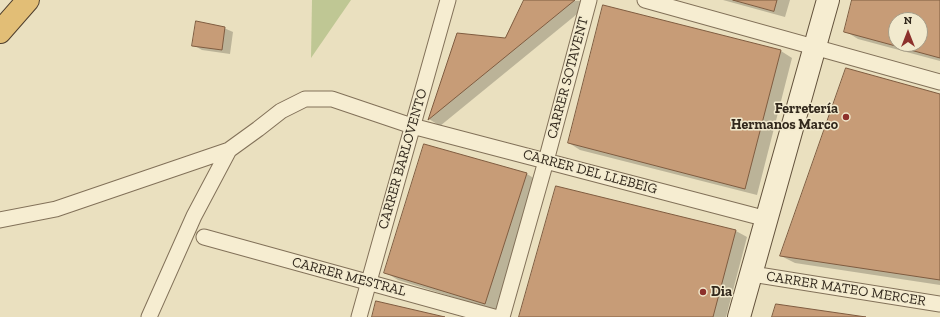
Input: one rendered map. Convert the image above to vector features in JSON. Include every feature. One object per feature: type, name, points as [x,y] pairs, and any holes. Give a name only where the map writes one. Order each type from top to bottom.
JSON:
[{"type":"highway","points":[[0,32],[28,0]]},
{"type":"main road","points":[[739,317],[828,0]]},
{"type":"street","name":"CARRER BARLOVENTO","points":[[359,317],[448,0]]},
{"type":"street","name":"CARRER SOTAVENT","points":[[502,317],[589,0]]},
{"type":"street","points":[[646,0],[940,82]]},
{"type":"street","name":"CARRER DEL LLEBEIG","points":[[229,150],[281,111],[305,99],[332,99],[412,126],[767,219]]},
{"type":"street","points":[[0,220],[56,210],[229,150]]},
{"type":"street","points":[[149,317],[194,216],[229,150]]},
{"type":"street","name":"CARRER MESTRAL","points":[[204,237],[494,317]]},
{"type":"street","name":"CARRER MATEO MERCER","points":[[752,274],[940,304]]},
{"type":"green space","points":[[312,0],[351,0],[311,58]]},
{"type":"building","points":[[524,0],[575,0],[428,120],[457,33],[505,38]]},
{"type":"building","points":[[733,0],[777,0],[774,11]]},
{"type":"building","points":[[852,0],[940,0],[940,58],[918,52],[928,52],[928,12],[888,12],[888,44],[844,32]]},
{"type":"building","points":[[603,5],[781,50],[745,189],[568,143]]},
{"type":"building","points":[[196,21],[225,27],[222,50],[192,46]]},
{"type":"building","points":[[846,68],[940,94],[940,280],[780,256]]},
{"type":"building","points":[[424,144],[527,173],[485,304],[384,273]]},
{"type":"building","points":[[556,186],[736,230],[713,317],[519,317]]},
{"type":"building","points":[[376,301],[445,317],[372,317]]},
{"type":"building","points":[[776,304],[866,317],[772,317]]},
{"type":"place","name":"Ferretería Hermanos Marco","points":[[846,117]]},
{"type":"place","name":"Dia","points":[[703,292]]}]
